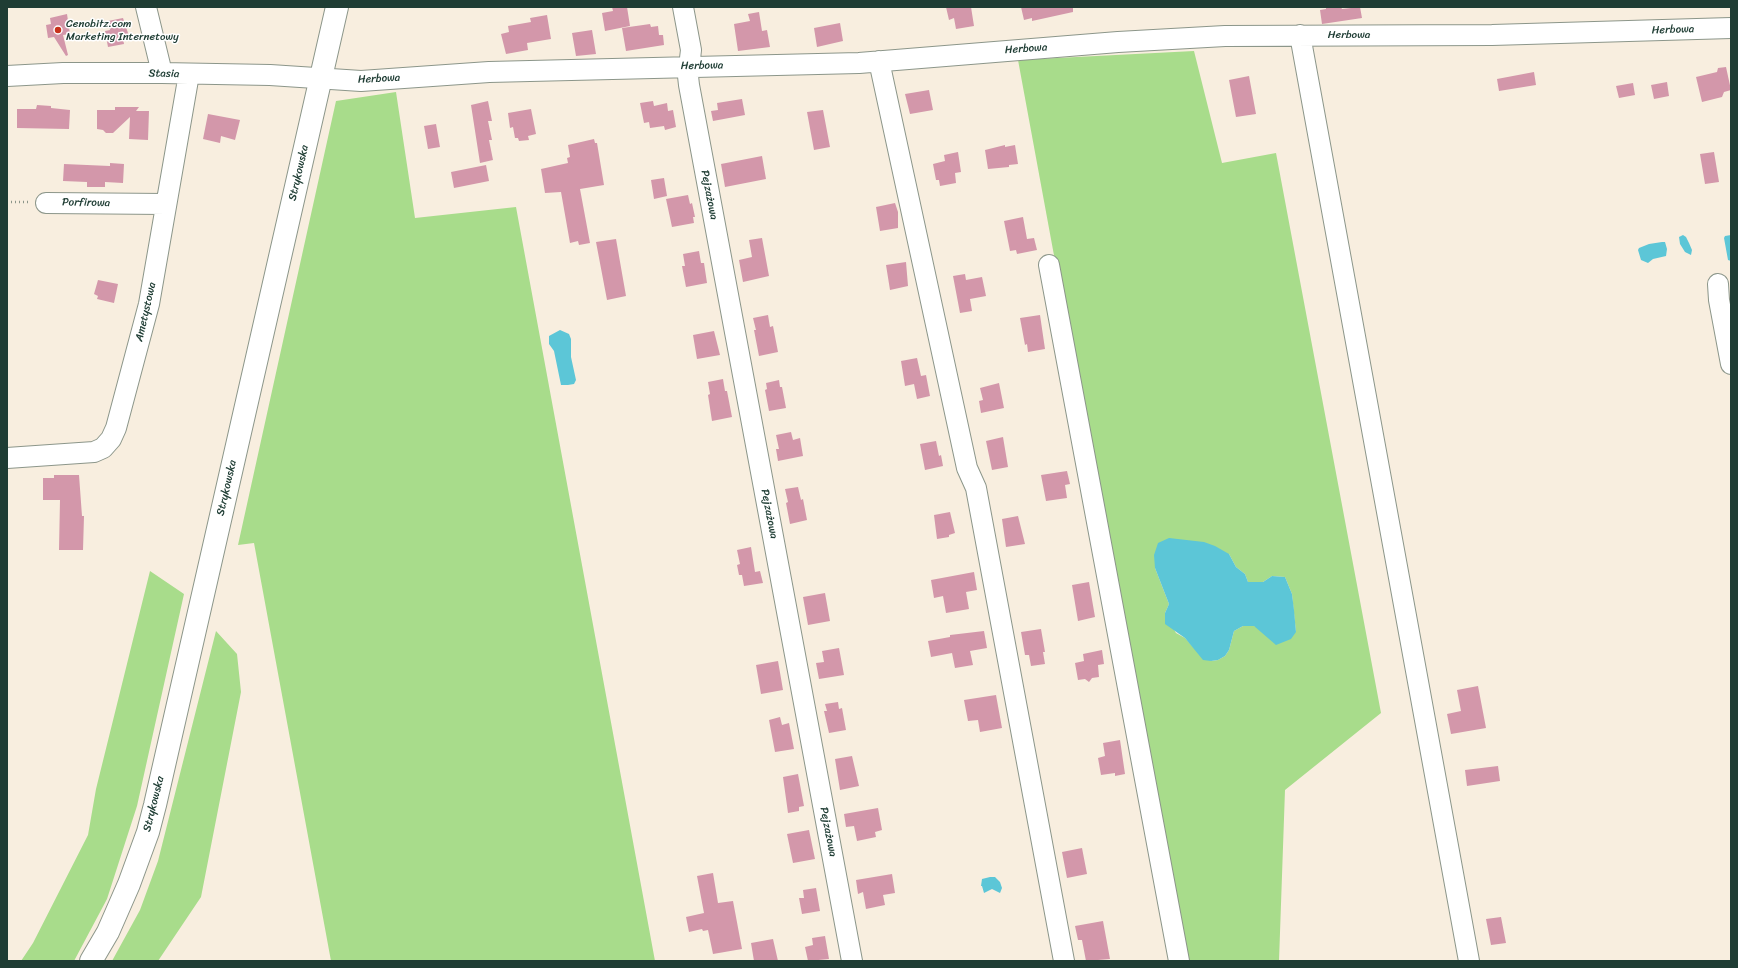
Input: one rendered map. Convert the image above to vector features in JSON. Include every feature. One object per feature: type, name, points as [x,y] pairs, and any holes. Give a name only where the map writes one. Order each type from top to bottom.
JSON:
[{"type":"main road","name":"Strykowska","points":[[91,961],[108,932],[130,884],[153,812],[337,7]]},
{"type":"street","points":[[146,7],[162,73]]},
{"type":"street","name":"Pejzażowa","points":[[683,7],[691,50],[689,85],[852,961]]},
{"type":"street","name":"Herbowa","points":[[321,79],[361,81],[489,72],[879,61],[1217,36],[1492,35],[1731,28]]},
{"type":"street","points":[[1300,35],[1468,961]]},
{"type":"street","points":[[879,61],[967,468],[976,488],[1064,961]]},
{"type":"street","name":"Stasia","points":[[7,76],[63,73],[162,73],[270,75],[321,79]]},
{"type":"street","name":"Ametystowa","points":[[7,458],[94,452],[103,448],[111,439],[116,428],[149,304],[189,74]]},
{"type":"street","name":"Porfirowa","points":[[46,203],[166,204]]},
{"type":"street","points":[[1049,265],[1179,961]]},
{"type":"street","points":[[1718,284],[1719,300],[1731,364]]},
{"type":"path","name":"Porfirowa","points":[[7,202],[46,203]]},
{"type":"green space","points":[[1194,51],[1222,163],[1276,153],[1381,713],[1285,790],[1279,961],[1184,961],[1018,60]],"holes":[[[1229,554],[1236,567],[1245,574],[1248,582],[1263,582],[1272,576],[1285,577],[1292,594],[1296,632],[1254,626],[1243,626],[1234,631],[1229,650],[1225,656],[1218,660],[1211,661],[1194,648],[1185,638],[1176,633],[1165,613],[1169,604],[1155,568]]]},
{"type":"green space","points":[[396,92],[415,218],[516,207],[655,961],[331,961],[254,543],[238,545],[336,101]]},
{"type":"green space","points":[[150,571],[184,594],[137,806],[107,899],[74,961],[21,961],[33,943],[88,835],[96,789]]},
{"type":"green space","points":[[216,631],[237,654],[241,692],[201,897],[158,961],[112,961],[140,910],[158,861]]},
{"type":"water","points":[[1683,235],[1686,237],[1692,250],[1691,255],[1685,252],[1680,244],[1679,237]]},
{"type":"water","points":[[1731,235],[1731,261],[1728,260],[1724,238],[1725,236]]},
{"type":"water","points":[[1665,242],[1667,249],[1666,256],[1653,259],[1648,263],[1641,260],[1638,250],[1639,248],[1649,244]]},
{"type":"water","points":[[560,330],[569,334],[571,339],[571,357],[576,380],[574,384],[561,385],[554,351],[549,344],[549,336]]},
{"type":"water","points":[[1169,538],[1204,542],[1215,546],[1229,554],[1236,567],[1245,574],[1248,582],[1263,582],[1272,576],[1285,577],[1292,594],[1294,610],[1296,632],[1291,639],[1276,645],[1254,626],[1243,626],[1234,631],[1229,650],[1225,656],[1218,660],[1203,660],[1185,638],[1165,624],[1165,613],[1169,604],[1155,568],[1154,555],[1158,543]]},
{"type":"water","points":[[995,877],[1000,882],[1002,888],[1000,893],[992,889],[984,893],[981,886],[982,879]]},
{"type":"building","points":[[612,7],[627,7],[630,26],[605,31],[602,13],[613,11]]},
{"type":"building","points":[[946,7],[971,7],[974,26],[956,29],[954,18],[949,20]]},
{"type":"building","points":[[1021,7],[1073,7],[1073,12],[1032,21],[1032,18],[1024,20]]},
{"type":"building","points":[[1326,7],[1341,7],[1342,9],[1360,7],[1362,18],[1322,24],[1320,10],[1326,9]]},
{"type":"building","points":[[759,12],[762,31],[767,30],[770,47],[738,51],[734,24],[750,21],[748,14]]},
{"type":"building","name":"Cenobitz.com Marketing Internetowy","points":[[67,14],[70,34],[63,35],[68,55],[66,56],[54,37],[48,38],[46,25],[51,24],[50,18]]},
{"type":"building","points":[[547,15],[551,39],[527,43],[528,50],[506,54],[501,34],[509,32],[508,26],[531,22],[530,18]]},
{"type":"building","points":[[123,18],[129,36],[123,38],[124,44],[108,47],[105,31],[110,30],[108,21]]},
{"type":"building","points":[[840,23],[843,41],[817,47],[814,28]]},
{"type":"building","points":[[650,24],[651,27],[658,26],[659,35],[663,35],[664,45],[626,51],[622,28]]},
{"type":"building","points":[[592,30],[596,54],[576,56],[572,33]]},
{"type":"building","points":[[1726,67],[1731,90],[1724,92],[1722,97],[1702,102],[1696,77],[1717,72],[1718,68]]},
{"type":"building","points":[[1534,72],[1536,85],[1499,91],[1497,79]]},
{"type":"building","points":[[1249,76],[1256,114],[1236,117],[1229,80]]},
{"type":"building","points":[[1667,82],[1669,96],[1654,99],[1651,85]]},
{"type":"building","points":[[1633,83],[1635,95],[1619,98],[1616,86]]},
{"type":"building","points":[[929,90],[933,110],[910,114],[905,94]]},
{"type":"building","points":[[742,99],[745,115],[713,121],[711,111],[718,110],[717,103]]},
{"type":"building","points":[[488,101],[492,121],[488,121],[492,140],[489,140],[493,160],[480,163],[471,105]]},
{"type":"building","points":[[653,101],[654,106],[667,103],[668,111],[673,110],[676,127],[665,130],[664,126],[650,128],[649,122],[644,123],[640,103]]},
{"type":"building","points":[[37,105],[70,110],[69,129],[17,128],[17,109],[36,109]]},
{"type":"building","points":[[115,107],[139,107],[136,111],[149,111],[148,140],[129,139],[130,117],[113,133],[106,133],[103,130],[97,129],[97,110],[115,110]]},
{"type":"building","points":[[531,109],[536,134],[528,136],[529,140],[519,141],[518,138],[515,138],[513,127],[510,128],[508,113]]},
{"type":"building","points":[[823,110],[830,147],[814,150],[807,112]]},
{"type":"building","points":[[208,114],[240,120],[235,140],[221,136],[220,143],[203,139]]},
{"type":"building","points":[[436,124],[440,147],[428,149],[424,126]]},
{"type":"building","points":[[594,139],[595,143],[597,143],[604,185],[580,189],[590,243],[579,245],[578,241],[570,243],[561,192],[545,193],[541,169],[568,163],[567,158],[570,157],[568,145]]},
{"type":"building","points":[[1005,145],[1005,147],[1015,145],[1018,164],[1009,165],[1009,167],[988,169],[985,150]]},
{"type":"building","points":[[958,152],[961,172],[955,173],[956,183],[940,186],[939,180],[936,180],[933,164],[945,161],[944,155]]},
{"type":"building","points":[[1714,152],[1719,182],[1705,184],[1700,154]]},
{"type":"building","points":[[762,156],[766,179],[725,187],[721,164]]},
{"type":"building","points":[[110,163],[124,164],[123,183],[105,182],[105,187],[87,187],[87,182],[63,181],[64,164],[110,166]]},
{"type":"building","points":[[486,165],[489,181],[454,188],[451,172]]},
{"type":"building","points":[[664,178],[667,196],[654,199],[651,180]]},
{"type":"building","points":[[688,195],[690,204],[692,203],[695,217],[693,217],[694,223],[672,227],[666,199]]},
{"type":"building","points":[[895,203],[898,212],[898,228],[880,231],[876,207]]},
{"type":"building","points":[[1023,217],[1027,239],[1034,238],[1037,250],[1017,254],[1016,250],[1010,251],[1004,221]]},
{"type":"building","points":[[762,238],[769,276],[743,282],[739,260],[752,257],[749,240]]},
{"type":"building","points":[[616,239],[626,296],[607,300],[596,242]]},
{"type":"building","points":[[699,251],[701,263],[704,263],[707,283],[686,287],[682,266],[685,266],[683,254]]},
{"type":"building","points":[[906,262],[908,286],[890,290],[886,265]]},
{"type":"building","points":[[965,274],[966,280],[982,277],[986,296],[970,299],[972,311],[960,313],[953,276]]},
{"type":"building","points":[[98,280],[118,284],[114,303],[97,299],[98,296],[94,294]]},
{"type":"building","points":[[768,315],[770,327],[773,326],[778,352],[759,356],[753,318]]},
{"type":"building","points":[[1040,315],[1045,349],[1028,352],[1027,344],[1025,345],[1020,318]]},
{"type":"building","points":[[714,331],[720,355],[697,359],[693,335]]},
{"type":"building","points":[[917,358],[921,376],[926,375],[930,396],[917,399],[914,384],[905,386],[901,361]]},
{"type":"building","points":[[723,379],[732,417],[712,421],[708,395],[710,394],[708,382]]},
{"type":"building","points":[[779,380],[780,387],[782,387],[786,408],[769,411],[765,390],[767,389],[766,383]]},
{"type":"building","points":[[999,383],[1004,408],[981,413],[979,401],[983,400],[980,388]]},
{"type":"building","points":[[791,432],[793,440],[800,438],[803,456],[778,461],[776,449],[779,449],[776,435]]},
{"type":"building","points":[[1003,437],[1008,467],[992,470],[986,441]]},
{"type":"building","points":[[936,441],[943,466],[925,470],[920,444]]},
{"type":"building","points":[[1067,471],[1070,484],[1065,485],[1067,498],[1046,501],[1041,475]]},
{"type":"building","points":[[54,475],[79,475],[82,516],[84,516],[83,550],[59,550],[60,500],[43,500],[43,478],[54,478]]},
{"type":"building","points":[[798,487],[801,500],[803,499],[807,520],[790,524],[785,489]]},
{"type":"building","points":[[950,512],[955,533],[949,535],[949,537],[937,539],[934,515]]},
{"type":"building","points":[[1018,516],[1025,544],[1006,547],[1002,519]]},
{"type":"building","points":[[751,547],[755,572],[760,571],[763,583],[744,586],[742,575],[739,575],[737,565],[740,564],[737,550]]},
{"type":"building","points":[[974,572],[977,590],[966,592],[969,609],[946,613],[943,596],[934,598],[931,580]]},
{"type":"building","points":[[1089,582],[1095,617],[1078,621],[1072,585]]},
{"type":"building","points":[[825,593],[830,621],[808,625],[803,597]]},
{"type":"building","points":[[1041,629],[1045,652],[1043,652],[1045,664],[1031,666],[1029,655],[1025,655],[1021,632]]},
{"type":"building","points":[[984,631],[987,648],[970,651],[973,665],[955,668],[952,653],[931,657],[928,641],[950,637],[950,635]]},
{"type":"building","points":[[839,648],[844,675],[819,679],[816,663],[824,662],[822,651]]},
{"type":"building","points":[[1102,650],[1104,664],[1098,665],[1099,677],[1092,678],[1089,682],[1085,679],[1078,680],[1075,663],[1084,661],[1083,654]]},
{"type":"building","points":[[778,661],[783,690],[761,694],[756,665]]},
{"type":"building","points":[[1478,686],[1486,728],[1451,734],[1447,714],[1461,711],[1457,690]]},
{"type":"building","points":[[996,695],[1002,728],[980,732],[978,720],[968,721],[964,700]]},
{"type":"building","points":[[838,702],[839,709],[842,708],[846,730],[829,733],[824,711],[827,711],[825,704]]},
{"type":"building","points":[[780,717],[782,725],[789,723],[794,749],[775,752],[769,720]]},
{"type":"building","points":[[1120,740],[1125,774],[1115,776],[1115,773],[1101,775],[1098,758],[1105,756],[1103,743]]},
{"type":"building","points":[[852,756],[859,786],[840,790],[835,759]]},
{"type":"building","points":[[1498,766],[1500,781],[1467,786],[1465,770]]},
{"type":"building","points":[[798,774],[804,806],[799,807],[799,811],[788,813],[783,777]]},
{"type":"building","points":[[878,808],[882,830],[875,832],[876,837],[857,841],[854,826],[846,827],[844,814]]},
{"type":"building","points":[[809,830],[815,859],[793,863],[787,834]]},
{"type":"building","points":[[1082,848],[1087,874],[1067,878],[1062,852]]},
{"type":"building","points":[[713,873],[718,903],[733,901],[742,949],[713,954],[708,930],[703,931],[702,929],[689,932],[686,917],[704,913],[697,876]]},
{"type":"building","points":[[892,874],[895,893],[883,895],[885,905],[866,909],[863,892],[858,894],[856,880]]},
{"type":"building","points":[[816,888],[820,911],[802,914],[799,898],[804,898],[803,890]]},
{"type":"building","points":[[1501,917],[1506,943],[1491,945],[1486,919]]},
{"type":"building","points":[[1103,921],[1110,959],[1086,961],[1082,940],[1078,940],[1075,926]]},
{"type":"building","points":[[825,936],[829,959],[808,961],[805,947],[813,945],[812,938]]},
{"type":"building","points":[[773,939],[778,961],[754,961],[751,943]]},
{"type":"place","name":"Cenobitz.com Marketing Internetowy","points":[[58,30]]}]
